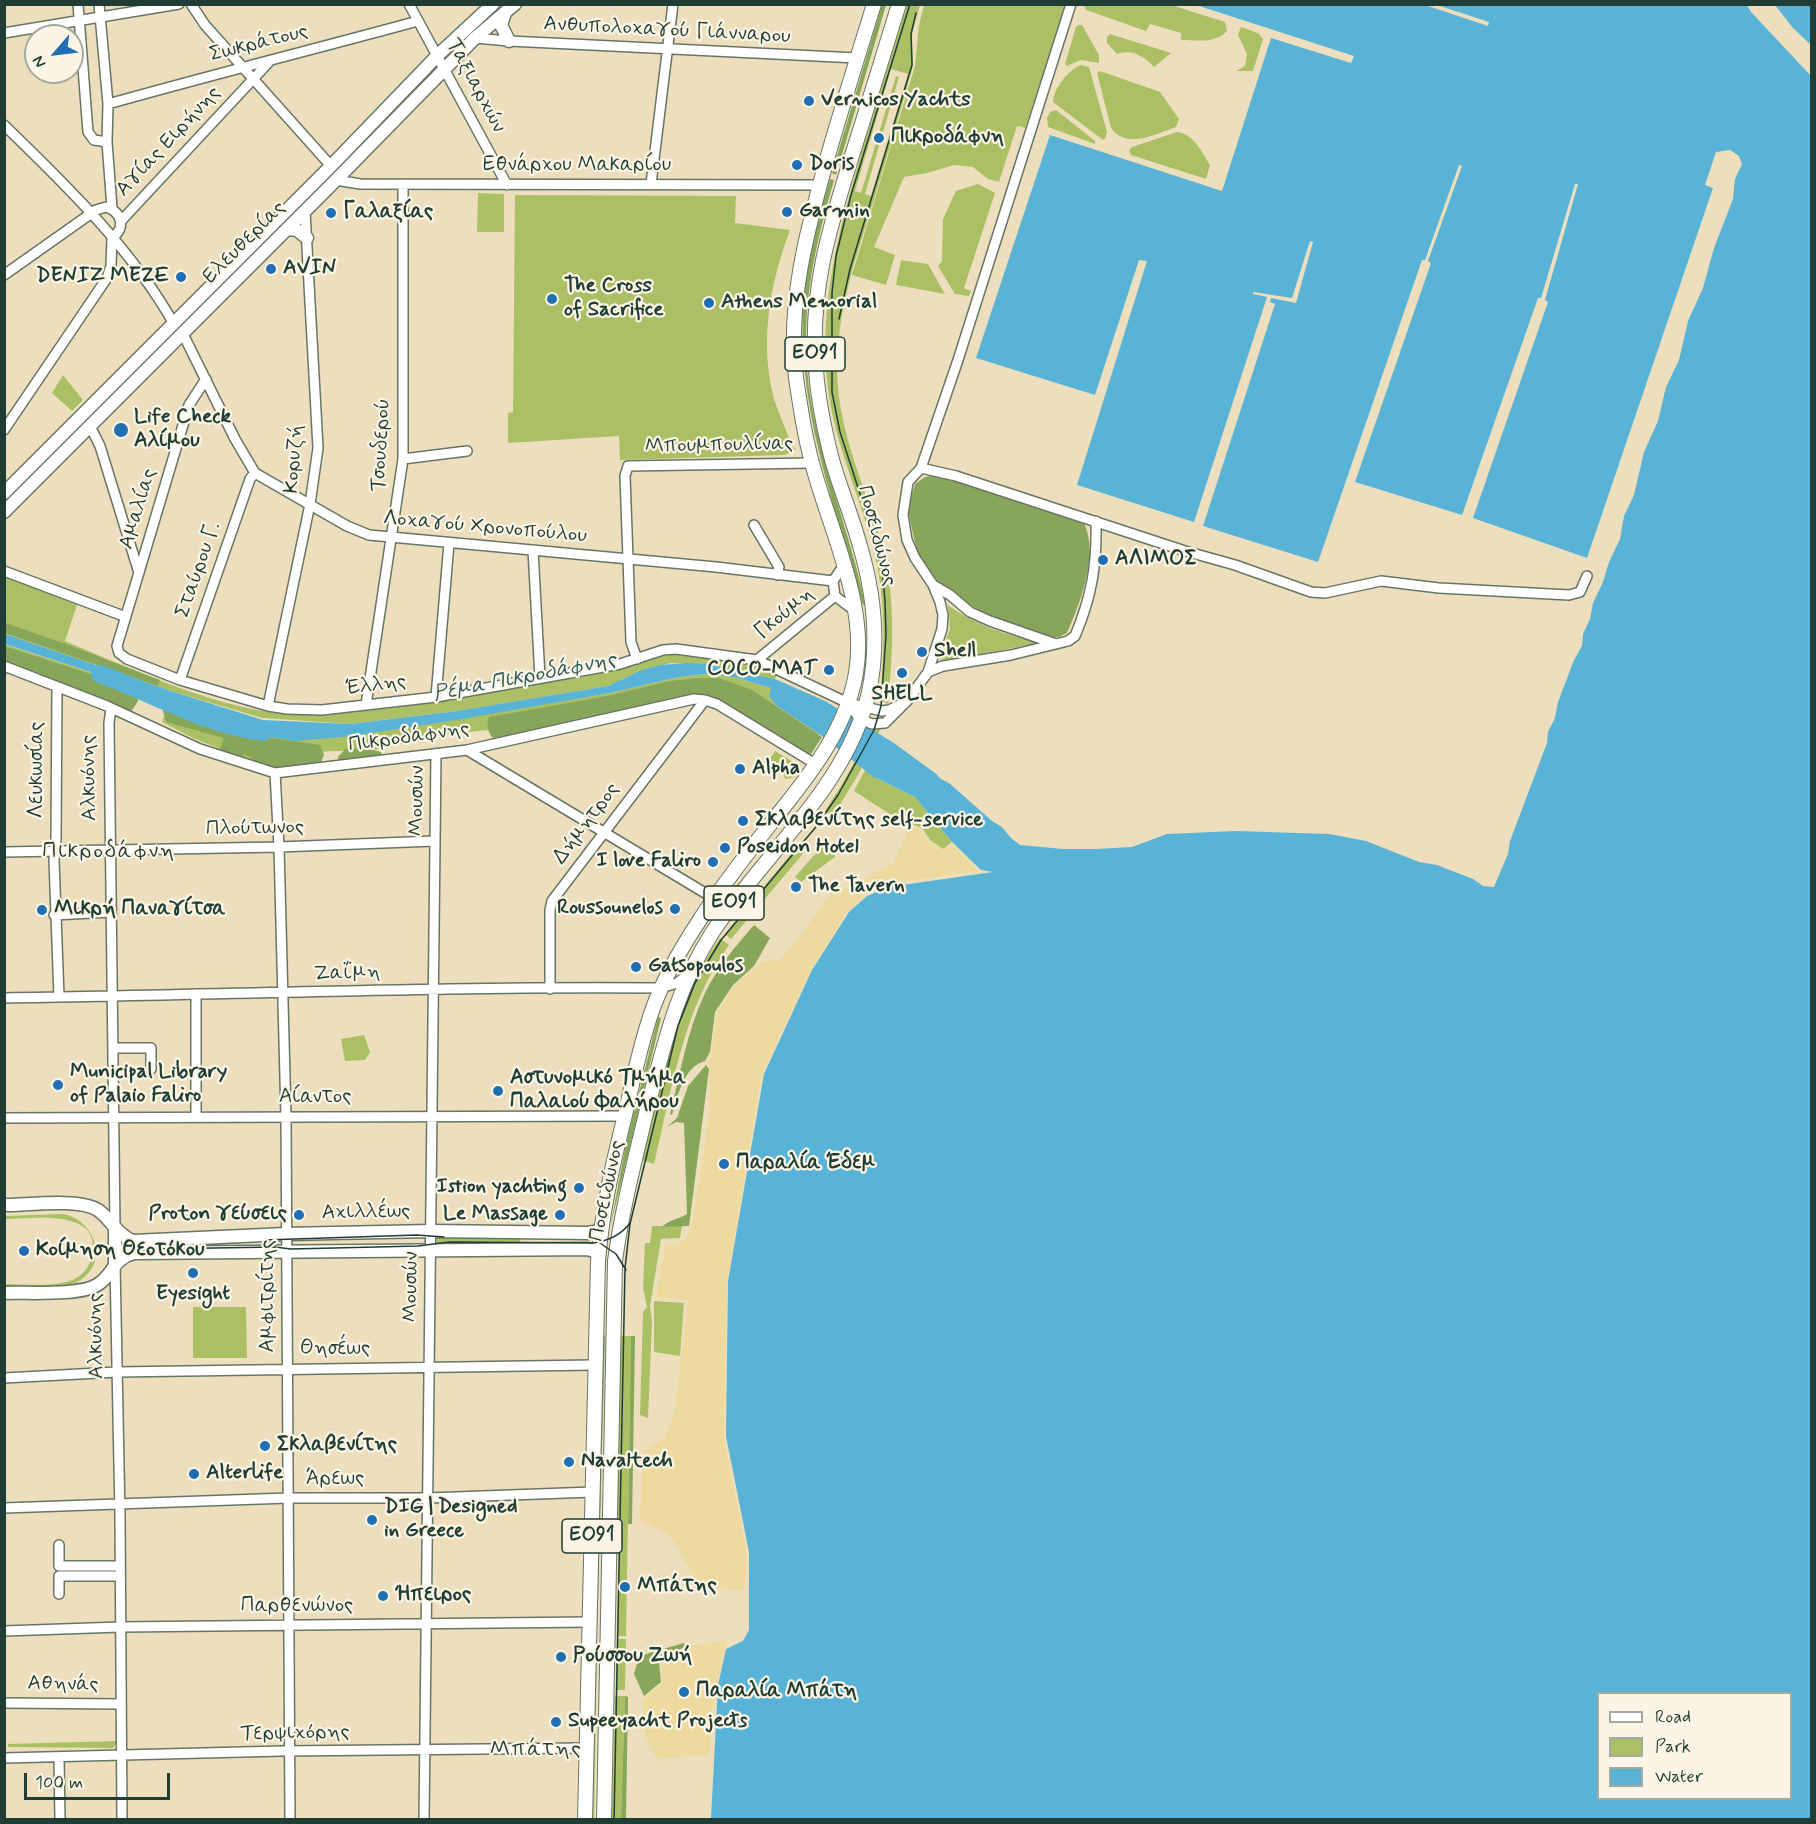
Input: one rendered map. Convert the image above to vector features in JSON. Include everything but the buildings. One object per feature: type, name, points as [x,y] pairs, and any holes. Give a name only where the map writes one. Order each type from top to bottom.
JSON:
[{"type":"highway","name":"Ποσειδώνος","points":[[585,1820],[598,1252],[600,1231],[625,1116],[651,1013],[662,988],[685,943],[715,899],[820,759],[846,707],[857,660],[855,611],[844,565],[812,462],[802,415],[794,342],[798,280],[819,185],[874,4]]},
{"type":"highway","name":"Ποσειδώνος","points":[[604,1820],[615,1261],[622,1211],[667,1031],[688,975],[726,913],[802,818],[839,765],[862,713],[873,662],[873,610],[866,565],[831,458],[821,409],[815,357],[815,312],[820,268],[829,229],[899,4]]},
{"type":"main road","name":"Ελευθερίας","points":[[4,493],[331,166],[478,11],[493,4]]},
{"type":"main road","name":"Ελευθερίας","points":[[4,512],[475,38],[515,4]]},
{"type":"main road","points":[[505,13],[501,25],[509,41]]},
{"type":"main road","points":[[287,229],[297,230],[307,238]]},
{"type":"main road","points":[[4,1205],[80,1204],[100,1212],[133,1247],[115,1263],[103,1281],[83,1290],[4,1293]]},
{"type":"main road","name":"Αλκυόνης","points":[[115,1228],[115,1263]]},
{"type":"main road","name":"Αχιλλέως","points":[[133,1247],[286,1234],[588,1233],[600,1231]]},
{"type":"main road","name":"Αχιλλέως","points":[[133,1247],[286,1253],[587,1249],[598,1252]]},
{"type":"street","points":[[78,4],[88,132],[94,140],[107,142]]},
{"type":"street","points":[[99,4],[108,104],[107,142],[112,208],[121,221]]},
{"type":"street","points":[[4,33],[179,4]]},
{"type":"street","points":[[191,4],[205,25],[331,166]]},
{"type":"street","name":"Ταξιαρχών","points":[[409,4],[507,185]]},
{"type":"street","points":[[651,184],[673,4]]},
{"type":"street","points":[[862,713],[872,724],[885,723],[907,701],[928,672],[942,629],[943,615],[940,602],[933,585],[915,558],[907,540],[903,515],[909,482],[921,468],[958,360],[1071,4]]},
{"type":"street","name":"Σωκράτους","points":[[108,104],[242,66],[269,62],[418,21]]},
{"type":"street","name":"Ανθυπολοχαγού Γιάνναρου","points":[[475,38],[857,58]]},
{"type":"street","name":"Αγίας Ειρήνης","points":[[112,238],[119,231],[121,221],[269,62]]},
{"type":"street","points":[[7,131],[92,213],[144,276],[174,324]]},
{"type":"street","name":"Εθνάρχου Μακαρίου","points":[[336,180],[350,184],[819,185]]},
{"type":"street","name":"Τσουδερού","points":[[366,705],[403,459],[403,184]]},
{"type":"street","points":[[4,275],[101,207],[112,208]]},
{"type":"street","name":"Κορυζή","points":[[268,706],[310,504],[318,448],[305,211]]},
{"type":"street","points":[[4,429],[107,278],[111,266],[112,238]]},
{"type":"street","name":"Λοχαγού Χρονοπούλου","points":[[183,334],[240,450],[255,473],[347,526],[369,535],[716,567],[833,581]]},
{"type":"street","name":"Αμαλίας","points":[[119,653],[117,646],[189,405],[206,379]]},
{"type":"street","points":[[90,426],[100,446],[139,573]]},
{"type":"street","points":[[403,459],[466,451]]},
{"type":"street","name":"Μπουμπουλίνας","points":[[626,559],[625,476],[628,466],[812,462]]},
{"type":"street","points":[[921,468],[956,476],[1096,520],[1311,592],[1325,593],[1381,581],[1439,588],[1569,596],[1580,592],[1587,576]]},
{"type":"street","name":"Σταύρου Γ.","points":[[180,680],[250,479],[255,473]]},
{"type":"street","points":[[928,672],[943,666],[1011,655],[1056,644],[1068,641],[1075,636],[1085,608],[1097,557],[1096,520]]},
{"type":"street","points":[[754,525],[779,567],[777,575]]},
{"type":"street","points":[[436,697],[449,543]]},
{"type":"street","points":[[534,550],[540,678]]},
{"type":"street","points":[[626,559],[630,642],[637,659]]},
{"type":"street","points":[[844,565],[833,581],[835,596],[855,611]]},
{"type":"street","points":[[4,571],[126,617]]},
{"type":"street","points":[[933,585],[960,602],[970,612],[1056,644]]},
{"type":"street","name":"Γκούμη","points":[[758,660],[835,596]]},
{"type":"street","name":"Έλλης","points":[[119,653],[127,659],[180,680],[268,706],[322,710],[436,697],[620,664],[663,650],[676,649],[758,660],[846,707],[862,713]]},
{"type":"street","name":"Πικροδάφνης","points":[[4,666],[111,708],[200,749],[275,773],[467,750],[694,699],[705,700]]},
{"type":"street","name":"Λευκωσίας","points":[[57,687],[54,915],[59,997]]},
{"type":"street","points":[[705,700],[717,704],[820,759]]},
{"type":"street","name":"Δήμητρος","points":[[550,989],[552,901],[705,700]]},
{"type":"street","points":[[862,713],[890,710],[907,701]]},
{"type":"street","name":"Αλκυόνης","points":[[111,708],[109,717],[115,1228]]},
{"type":"street","points":[[467,750],[715,899]]},
{"type":"street","name":"Μουσών","points":[[424,1820],[436,754]]},
{"type":"street","name":"Αμφιτρίτης","points":[[275,773],[286,1117],[290,1820]]},
{"type":"street","name":"Πλούτωνος","points":[[4,852],[279,847],[435,841]]},
{"type":"street","points":[[54,915],[111,912]]},
{"type":"street","name":"Ζαΐμη","points":[[4,998],[662,988],[677,983],[688,975]]},
{"type":"street","points":[[195,1116],[196,994]]},
{"type":"street","points":[[112,1048],[151,1048],[151,1069]]},
{"type":"street","name":"Αίαντος","points":[[4,1118],[625,1116]]},
{"type":"street","name":"Αλκυόνης","points":[[115,1263],[120,1505],[122,1820]]},
{"type":"street","name":"Θησέως","points":[[4,1378],[117,1372],[287,1368],[594,1365]]},
{"type":"street","name":"Άρεως","points":[[4,1508],[288,1498],[428,1498],[593,1492]]},
{"type":"street","points":[[58,1545],[59,1566],[120,1571]]},
{"type":"street","points":[[59,1594],[59,1576],[120,1571]]},
{"type":"street","name":"Παρθενώνος","points":[[4,1631],[120,1627],[589,1622]]},
{"type":"street","name":"Αθηνάς","points":[[4,1703],[121,1704]]},
{"type":"street","name":"Τερψιχόρης","points":[[4,1758],[289,1751],[586,1748]]},
{"type":"street","points":[[59,1757],[60,1820]]},
{"type":"green space","points":[[1084,4],[1171,5],[1225,22],[1227,31],[1211,40],[1181,40],[1181,33],[1150,24],[1146,31],[1086,10]]},
{"type":"green space","points":[[882,5],[886,5],[836,175],[832,173]]},
{"type":"green space","points":[[907,5],[920,5],[912,34],[913,66],[846,296],[837,365],[838,388],[845,429],[882,546],[890,585],[892,644],[888,704],[880,700],[883,623],[877,566],[831,409],[826,358],[826,327],[833,267],[846,208]],"holes":[[[891,69],[908,74],[871,196],[865,194],[899,77],[896,76],[861,193],[855,191]]]},
{"type":"green space","points":[[924,5],[1066,5],[1025,128],[1017,126],[999,182],[988,179],[973,167],[954,165],[904,177],[874,247],[895,255],[886,285],[852,275],[915,66],[919,25]]},
{"type":"green space","points":[[1082,25],[1099,55],[1099,63],[1081,60],[1067,66],[1065,64],[1076,27]]},
{"type":"green space","points":[[1241,27],[1258,33],[1263,39],[1253,71],[1236,71],[1245,66],[1247,54],[1238,35]]},
{"type":"green space","points":[[1110,34],[1171,53],[1154,67],[1137,54],[1128,52],[1117,54],[1107,43],[1107,37]]},
{"type":"green space","points":[[1081,65],[1089,67],[1107,132],[1103,140],[1053,102],[1062,80]]},
{"type":"green space","points":[[1100,71],[1160,92],[1179,119],[1176,127],[1142,138],[1125,138],[1118,135],[1111,128],[1097,73]]},
{"type":"green space","points":[[1056,110],[1095,141],[1095,144],[1048,127],[1047,118],[1050,112]]},
{"type":"green space","points":[[1177,132],[1193,140],[1210,165],[1206,179],[1131,155],[1129,151],[1132,147]]},
{"type":"green space","points":[[830,179],[834,180],[819,235],[809,289],[807,372],[816,427],[859,578],[865,604],[863,605],[818,445],[809,405],[804,364],[802,323],[805,280],[812,242]]},
{"type":"green space","points":[[978,184],[995,193],[964,288],[971,291],[969,296],[955,294],[938,266],[942,261],[943,219],[956,191]]},
{"type":"green space","points":[[478,193],[504,194],[504,232],[477,232]]},
{"type":"green space","points":[[515,195],[736,196],[735,223],[790,230],[772,292],[767,356],[774,399],[792,447],[796,448],[784,455],[620,460],[619,436],[508,443],[508,413],[513,412]]},
{"type":"green space","points":[[901,260],[928,264],[945,294],[896,285]]},
{"type":"green space","points":[[63,375],[83,400],[72,411],[52,393]]},
{"type":"green space","points":[[936,475],[1084,523],[1090,549],[1089,564],[1082,594],[1067,633],[1059,637],[1048,637],[985,613],[947,590],[932,575],[920,557],[909,511],[915,484],[925,477]]},
{"type":"green space","points":[[5,576],[77,605],[65,641],[196,693],[223,702],[276,713],[324,714],[408,706],[481,693],[661,654],[691,652],[721,655],[750,662],[778,673],[775,679],[705,664],[671,663],[639,671],[608,686],[457,711],[349,724],[262,718],[174,692],[5,634]]},
{"type":"green space","points":[[948,605],[979,623],[1033,641],[1034,644],[947,660],[938,659],[950,629]]},
{"type":"green space","points":[[5,623],[160,680],[158,686],[5,633]]},
{"type":"green space","points":[[4,644],[152,692],[174,704],[259,735],[352,736],[610,693],[679,677],[705,674],[734,677],[771,688],[773,701],[777,706],[819,734],[808,750],[722,697],[505,734],[486,730],[433,736],[381,749],[293,753],[272,769],[195,739],[162,722],[169,702],[140,690],[132,710],[5,659]]},
{"type":"green space","points":[[4,646],[103,678],[138,692],[138,701],[131,712],[126,711],[5,664]]},
{"type":"green space","points":[[719,678],[752,690],[822,737],[809,757],[711,699],[518,735],[493,738],[488,728],[489,717],[607,696],[670,681]]},
{"type":"green space","points":[[167,704],[259,736],[320,745],[324,755],[320,764],[275,770],[251,763],[252,758],[244,754],[241,760],[219,752],[224,738],[166,722],[163,711]]},
{"type":"green space","points":[[873,728],[881,728],[858,775],[833,816],[825,811]]},
{"type":"green space","points":[[365,748],[381,752],[383,757],[338,764],[338,757],[345,749]]},
{"type":"green space","points":[[775,751],[793,762],[797,770],[795,777],[785,779],[782,770],[776,771],[766,765]]},
{"type":"green space","points":[[865,770],[915,797],[952,842],[943,849],[930,840],[922,828],[896,818],[854,791]]},
{"type":"green space","points":[[799,844],[806,850],[731,939],[725,934]]},
{"type":"green space","points":[[824,844],[835,852],[835,857],[801,882],[795,877]]},
{"type":"green space","points":[[754,925],[770,938],[754,966],[733,985],[715,1012],[710,1052],[705,1061],[691,1069],[686,1076],[672,1115],[670,1114],[684,1053],[699,1007],[721,966]]},
{"type":"green space","points":[[720,938],[729,945],[700,996],[690,1023],[681,1050],[654,1164],[642,1160],[670,1044],[691,989]]},
{"type":"green space","points":[[658,1017],[661,1018],[610,1228],[626,1144]]},
{"type":"green space","points":[[364,1035],[370,1052],[365,1060],[345,1061],[341,1039]]},
{"type":"green space","points":[[706,1065],[709,1069],[689,1226],[662,1227],[687,1214],[684,1123],[676,1122],[667,1127],[677,1118],[688,1086]]},
{"type":"green space","points":[[63,1214],[85,1225],[91,1235],[95,1245],[96,1256],[86,1276],[75,1283],[60,1287],[5,1288],[5,1284],[62,1283],[77,1278],[86,1270],[91,1259],[93,1242],[88,1231],[78,1223],[48,1218],[5,1219],[4,1216]]},
{"type":"green space","points":[[652,1226],[682,1226],[680,1238],[661,1239],[650,1306],[652,1321],[648,1418],[640,1415],[643,1312],[647,1307],[643,1288],[645,1243],[650,1243]]},
{"type":"green space","points":[[437,1235],[520,1236],[520,1244],[437,1245]]},
{"type":"green space","points":[[654,1301],[684,1303],[680,1356],[654,1352]]},
{"type":"green space","points":[[193,1307],[246,1307],[247,1358],[193,1358]]},
{"type":"green space","points":[[603,1335],[605,1336],[597,1636],[597,1635]]},
{"type":"green space","points":[[620,1336],[631,1336],[626,1636],[617,1636],[620,1524],[616,1524]]},
{"type":"green space","points":[[631,1336],[635,1336],[632,1524],[628,1524]]},
{"type":"green space","points":[[617,1639],[626,1639],[625,1690],[616,1690]]},
{"type":"green space","points":[[684,1643],[686,1646],[659,1661],[661,1682],[644,1696],[634,1674],[639,1656]]},
{"type":"green space","points":[[597,1644],[594,1819],[592,1820],[595,1646]]},
{"type":"green space","points":[[615,1696],[625,1696],[621,1819],[612,1820]]},
{"type":"green space","points":[[625,1696],[628,1697],[626,1819],[621,1820]]},
{"type":"green space","points":[[117,1741],[113,1748],[8,1747],[8,1744]]},
{"type":"sand","name":"Παραλία Έδεμ","points":[[910,826],[921,829],[931,843],[943,850],[953,845],[978,871],[886,884],[866,893],[847,912],[811,969],[762,1073],[727,1282],[724,1437],[747,1555],[744,1590],[700,1587],[670,1535],[640,1520],[643,1451],[665,1438],[675,1410],[688,1300],[656,1297],[665,1245],[677,1244],[685,1240],[693,1221],[708,1115],[710,1075],[708,1063],[711,1057],[717,1013],[735,986],[761,962],[780,960],[823,903],[835,891],[852,887],[893,864]]},
{"type":"sand","name":"Παραλία Μπάτη","points":[[726,1641],[711,1715],[709,1755],[662,1758],[654,1755],[645,1735],[642,1700],[663,1683],[661,1663],[692,1645]]},
{"type":"water","points":[[1196,5],[1425,5],[1488,26],[1489,22],[1437,5],[1747,5],[1812,77],[1811,1819],[711,1819],[718,1685],[726,1649],[743,1641],[749,1630],[749,1552],[726,1436],[728,1281],[764,1074],[812,970],[849,912],[867,896],[888,887],[993,872],[981,870],[952,842],[915,797],[872,776],[822,736],[777,706],[769,696],[771,688],[734,677],[705,674],[679,677],[610,693],[462,719],[352,736],[295,741],[259,735],[174,704],[152,692],[5,644],[5,634],[263,720],[350,724],[457,711],[608,686],[639,671],[660,665],[705,664],[775,679],[825,701],[894,743],[949,783],[1020,845],[1096,849],[1132,847],[1167,834],[1236,831],[1329,834],[1366,841],[1419,862],[1437,865],[1473,879],[1483,886],[1494,887],[1547,743],[1548,732],[1555,718],[1558,702],[1574,660],[1582,646],[1583,634],[1590,619],[1593,603],[1620,539],[1624,516],[1634,495],[1644,452],[1658,421],[1666,387],[1679,360],[1688,321],[1703,288],[1714,248],[1733,199],[1735,179],[1742,164],[1739,156],[1730,150],[1716,152],[1705,185],[1713,188],[1587,558],[1473,518],[1548,302],[1545,300],[1578,184],[1575,184],[1541,298],[1538,298],[1462,515],[1355,482],[1431,263],[1428,261],[1462,166],[1459,165],[1425,260],[1422,260],[1318,562],[1203,526],[1275,304],[1270,302],[1271,298],[1296,303],[1313,242],[1310,241],[1292,298],[1253,292],[1253,294],[1267,297],[1194,522],[1077,485],[1147,261],[1139,260],[1095,395],[976,358],[1050,135],[1222,191],[1271,38],[1351,63],[1354,56]]},
{"type":"water","points":[[1775,5],[1811,5],[1811,45],[1793,28]]},
{"type":"waterway","name":"Ρέμα Πικροδάφνης","points":[[100,674],[200,716],[263,732]]},
{"type":"tram line","points":[[614,1820],[625,1268],[630,1224],[678,1026],[695,983],[721,940],[815,828],[838,795],[874,730],[881,706],[886,635],[882,569],[840,432],[832,392],[832,293],[836,256],[851,195],[910,4]]},
{"type":"tram line","points":[[839,319],[850,269],[912,65],[911,34],[916,13]]},
{"type":"tram line","points":[[134,1253],[152,1249],[275,1247],[291,1249],[418,1246],[449,1242],[593,1243],[614,1237],[630,1223]]},
{"type":"tram line","points":[[264,1240],[417,1235],[444,1237]]},
{"type":"tram line","points":[[597,1241],[616,1254],[626,1270]]},
{"type":"place","name":"Vernicos Yachts","points":[[809,101]]},
{"type":"place","name":"Πικροδάφνη","points":[[879,138]]},
{"type":"place","name":"Doris","points":[[797,165]]},
{"type":"place","name":"Garmin","points":[[787,212]]},
{"type":"place","name":"Γαλαξίας","points":[[331,213]]},
{"type":"place","name":"AVIN","points":[[271,269]]},
{"type":"place","name":"DENIZ MEZE","points":[[181,277]]},
{"type":"place","name":"The Cross of Sacrifice","points":[[552,299]]},
{"type":"place","name":"Athens Memorial","points":[[709,303]]},
{"type":"place","name":"Life Check Αλίμου","points":[[121,430]]},
{"type":"place","name":"ΑΛΙΜΟΣ","points":[[1103,560]]},
{"type":"place","name":"Shell","points":[[922,652]]},
{"type":"place","name":"COCO-MAT","points":[[829,670]]},
{"type":"place","name":"SHELL","points":[[902,673]]},
{"type":"place","name":"Alpha","points":[[740,769]]},
{"type":"place","name":"Σκλαβενίτης self-service","points":[[743,821]]},
{"type":"place","name":"Poseidon Hotel","points":[[725,848]]},
{"type":"place","name":"I love Faliro","points":[[713,862]]},
{"type":"place","name":"The Tavern","points":[[796,887]]},
{"type":"place","name":"Roussounelos","points":[[675,909]]},
{"type":"place","name":"Μικρή Παναγίτσα","points":[[42,910]]},
{"type":"place","name":"Gatsopoulos","points":[[636,967]]},
{"type":"place","name":"Municipal Library of Palaio Faliro","points":[[58,1085]]},
{"type":"place","name":"Αστυνομικό Τμήμα Παλαιού Φαλήρου","points":[[498,1091]]},
{"type":"place","name":"Παραλία Έδεμ","points":[[724,1164]]},
{"type":"place","name":"Istion yachting","points":[[579,1188]]},
{"type":"place","name":"Proton γεύσεις","points":[[299,1215]]},
{"type":"place","name":"Le Massage","points":[[560,1215]]},
{"type":"place","name":"Κοίμηση Θεοτόκου","points":[[24,1251]]},
{"type":"place","name":"Eyesight","points":[[193,1273]]},
{"type":"place","name":"Σκλαβενίτης","points":[[265,1446]]},
{"type":"place","name":"Navaltech","points":[[569,1462]]},
{"type":"place","name":"Alterlife","points":[[194,1474]]},
{"type":"place","name":"DIG | Designed in Greece","points":[[372,1520]]},
{"type":"place","name":"Μπάτης","points":[[625,1587]]},
{"type":"place","name":"Ήπειρος","points":[[383,1596]]},
{"type":"place","name":"Ρούσσου Ζωή","points":[[561,1657]]},
{"type":"place","name":"Παραλία Μπάτη","points":[[684,1692]]},
{"type":"place","name":"Supeeyacht Projects","points":[[556,1722]]},
{"type":"district","name":"Πικροδάφνη","points":[[109,852]]},
{"type":"district","name":"Μπάτης","points":[[536,1750]]}]
